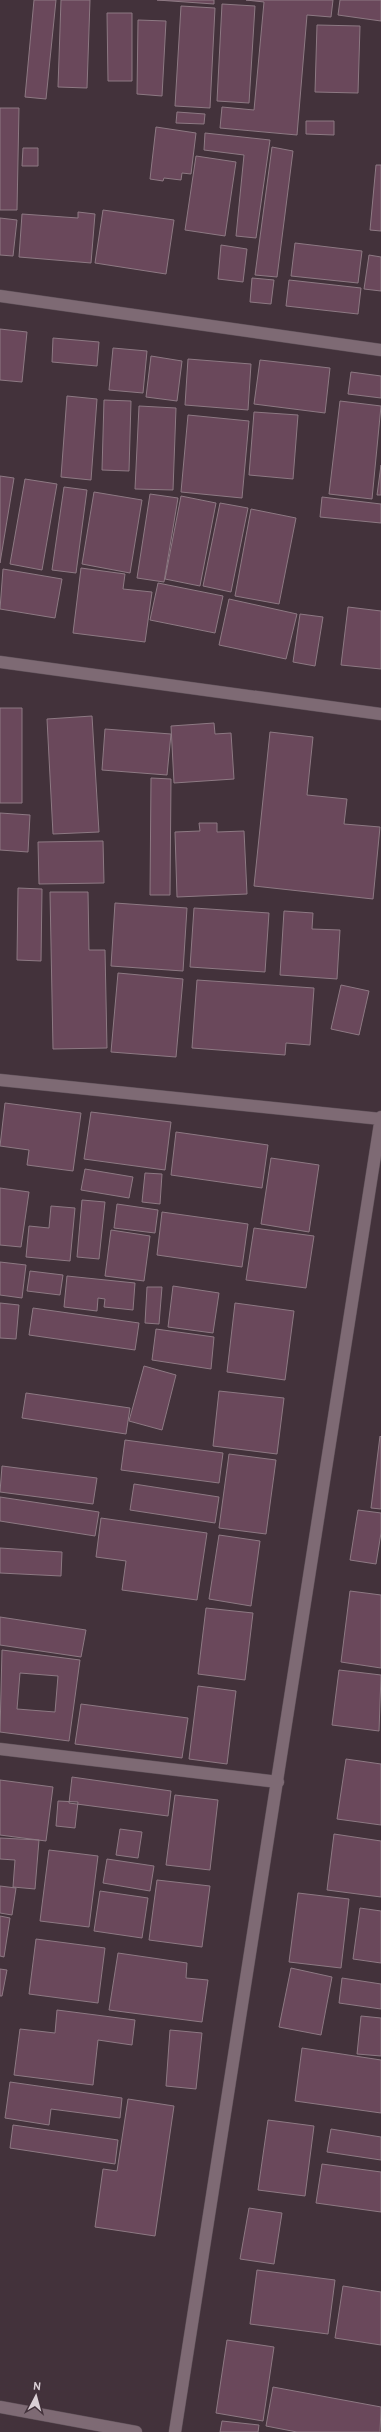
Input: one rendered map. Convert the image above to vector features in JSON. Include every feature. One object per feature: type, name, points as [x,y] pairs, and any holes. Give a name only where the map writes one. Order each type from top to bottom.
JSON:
[{"type":"street","points":[[0,296],[381,350]]},
{"type":"street","points":[[0,662],[381,714]]},
{"type":"street","points":[[0,1080],[381,1118],[175,2432]]},
{"type":"street","points":[[0,1749],[278,1782]]},
{"type":"street","points":[[0,2407],[136,2432]]},
{"type":"building","points":[[34,0],[56,0],[46,99],[25,97]]},
{"type":"building","points":[[61,0],[90,0],[87,88],[58,87]]},
{"type":"building","points":[[157,0],[214,0],[214,4]]},
{"type":"building","points":[[246,0],[333,0],[331,17],[307,15],[297,135],[220,128],[222,107],[254,110],[264,2]]},
{"type":"building","points":[[340,0],[381,0],[381,21],[338,15]]},
{"type":"building","points":[[222,4],[255,6],[249,103],[217,101]]},
{"type":"building","points":[[181,6],[215,8],[210,108],[175,106]]},
{"type":"building","points":[[107,13],[132,13],[132,81],[108,81]]},
{"type":"building","points":[[138,20],[166,21],[162,96],[137,94]]},
{"type":"building","points":[[317,25],[360,26],[358,93],[315,92]]},
{"type":"building","points":[[0,108],[19,108],[17,210],[0,210]]},
{"type":"building","points":[[177,112],[205,114],[204,124],[176,123]]},
{"type":"building","points":[[306,121],[334,121],[334,135],[306,134]]},
{"type":"building","points":[[156,127],[196,133],[191,174],[182,173],[181,180],[164,178],[163,181],[150,179]]},
{"type":"building","points":[[205,133],[270,140],[256,238],[236,236],[244,155],[204,150]]},
{"type":"building","points":[[272,147],[293,151],[277,277],[255,275]]},
{"type":"building","points":[[23,148],[38,148],[38,166],[22,166]]},
{"type":"building","points":[[196,156],[236,162],[225,236],[185,230]]},
{"type":"building","points":[[376,165],[381,165],[381,231],[370,230]]},
{"type":"building","points":[[103,210],[174,220],[166,274],[95,263]]},
{"type":"building","points":[[78,212],[95,214],[91,263],[19,257],[22,214],[78,218]]},
{"type":"building","points":[[0,218],[17,220],[13,256],[0,255]]},
{"type":"building","points":[[295,243],[362,251],[358,283],[291,276]]},
{"type":"building","points":[[221,245],[247,249],[243,282],[218,279]]},
{"type":"building","points":[[369,255],[381,257],[381,291],[364,289]]},
{"type":"building","points":[[252,278],[274,280],[271,304],[250,302]]},
{"type":"building","points":[[289,280],[361,288],[358,314],[286,306]]},
{"type":"building","points":[[0,329],[27,332],[22,382],[0,380]]},
{"type":"building","points":[[53,338],[99,342],[97,366],[52,362]]},
{"type":"building","points":[[113,348],[147,351],[143,393],[109,390]]},
{"type":"building","points":[[151,356],[182,361],[177,401],[146,397]]},
{"type":"building","points":[[188,359],[251,364],[248,410],[185,405]]},
{"type":"building","points":[[260,360],[330,368],[325,413],[254,404]]},
{"type":"building","points":[[351,372],[381,376],[381,398],[348,394]]},
{"type":"building","points":[[67,396],[97,399],[91,480],[61,477]]},
{"type":"building","points":[[104,400],[131,401],[129,471],[102,470]]},
{"type":"building","points":[[340,401],[381,406],[372,499],[329,494]]},
{"type":"building","points":[[139,406],[176,408],[173,490],[135,489]]},
{"type":"building","points":[[254,412],[298,415],[293,479],[249,475]]},
{"type":"building","points":[[188,415],[249,421],[242,498],[181,492]]},
{"type":"building","points":[[381,465],[381,495],[377,495]]},
{"type":"building","points":[[0,476],[14,478],[0,563]]},
{"type":"building","points":[[25,479],[57,484],[42,570],[10,564]]},
{"type":"building","points":[[64,487],[87,490],[76,573],[52,570]]},
{"type":"building","points":[[94,492],[142,500],[130,573],[82,564]]},
{"type":"building","points":[[150,494],[178,498],[164,582],[137,578]]},
{"type":"building","points":[[181,496],[216,503],[200,586],[165,579]]},
{"type":"building","points":[[322,497],[381,504],[381,523],[320,517]]},
{"type":"building","points":[[220,503],[248,508],[231,592],[203,586]]},
{"type":"building","points":[[251,509],[296,518],[279,604],[235,596]]},
{"type":"building","points":[[81,568],[125,574],[123,589],[152,592],[145,642],[73,633]]},
{"type":"building","points":[[3,569],[62,579],[55,618],[0,609]]},
{"type":"building","points":[[158,583],[223,596],[215,633],[150,620]]},
{"type":"building","points":[[229,599],[297,614],[286,659],[219,645]]},
{"type":"building","points":[[348,607],[381,611],[381,669],[341,665]]},
{"type":"building","points":[[300,614],[323,617],[315,666],[293,662]]},
{"type":"building","points":[[0,708],[22,708],[22,803],[0,803]]},
{"type":"building","points":[[92,716],[99,832],[53,834],[47,719]]},
{"type":"building","points":[[214,723],[215,734],[231,733],[234,779],[174,783],[171,726]]},
{"type":"building","points":[[105,729],[171,734],[167,775],[102,770]]},
{"type":"building","points":[[270,732],[313,737],[307,795],[347,799],[344,824],[380,827],[373,899],[254,886]]},
{"type":"building","points":[[151,778],[171,779],[170,895],[150,895]]},
{"type":"building","points":[[0,813],[30,815],[28,852],[0,850]]},
{"type":"building","points":[[199,823],[217,823],[217,832],[244,831],[247,894],[177,897],[175,832],[200,831]]},
{"type":"building","points":[[103,841],[104,883],[39,884],[38,842]]},
{"type":"building","points":[[18,888],[42,889],[41,961],[17,960]]},
{"type":"building","points":[[50,892],[88,892],[89,950],[105,950],[107,1048],[53,1049]]},
{"type":"building","points":[[115,903],[187,908],[183,971],[111,966]]},
{"type":"building","points":[[194,908],[269,913],[265,972],[190,967]]},
{"type":"building","points":[[284,911],[313,913],[312,929],[340,930],[337,979],[280,975]]},
{"type":"building","points":[[118,973],[183,979],[176,1057],[111,1052]]},
{"type":"building","points":[[197,980],[314,988],[310,1045],[286,1043],[285,1055],[192,1048]]},
{"type":"building","points":[[341,985],[369,991],[359,1035],[331,1029]]},
{"type":"building","points":[[5,1103],[81,1113],[73,1171],[27,1165],[29,1150],[0,1146]]},
{"type":"building","points":[[91,1112],[171,1122],[165,1170],[84,1159]]},
{"type":"building","points":[[176,1132],[268,1145],[262,1188],[171,1175]]},
{"type":"building","points":[[271,1158],[319,1165],[309,1232],[261,1224]]},
{"type":"building","points":[[85,1169],[133,1177],[129,1198],[81,1190]]},
{"type":"building","points":[[145,1173],[162,1174],[160,1204],[142,1202]]},
{"type":"building","points":[[0,1188],[29,1192],[21,1247],[0,1245]]},
{"type":"building","points":[[82,1200],[105,1202],[99,1259],[77,1257]]},
{"type":"building","points":[[117,1204],[158,1210],[155,1233],[114,1228]]},
{"type":"building","points":[[51,1206],[75,1208],[70,1261],[26,1257],[29,1226],[49,1228]]},
{"type":"building","points":[[162,1212],[248,1224],[242,1267],[157,1255]]},
{"type":"building","points":[[254,1228],[314,1236],[306,1288],[246,1280]]},
{"type":"building","points":[[111,1230],[150,1236],[144,1281],[105,1276]]},
{"type":"building","points":[[0,1262],[26,1265],[22,1298],[0,1295]]},
{"type":"building","points":[[30,1271],[63,1275],[60,1295],[27,1291]]},
{"type":"building","points":[[67,1276],[135,1283],[133,1310],[104,1307],[105,1299],[98,1298],[97,1311],[64,1307]]},
{"type":"building","points":[[173,1286],[219,1293],[213,1333],[168,1327]]},
{"type":"building","points":[[147,1287],[162,1287],[159,1324],[145,1323]]},
{"type":"building","points":[[0,1303],[19,1305],[16,1339],[0,1338]]},
{"type":"building","points":[[235,1303],[294,1311],[285,1380],[227,1372]]},
{"type":"building","points":[[33,1308],[139,1323],[135,1350],[29,1335]]},
{"type":"building","points":[[156,1329],[214,1337],[211,1369],[152,1360]]},
{"type":"building","points":[[144,1366],[176,1375],[162,1430],[129,1421]]},
{"type":"building","points":[[219,1391],[284,1398],[277,1454],[213,1446]]},
{"type":"building","points":[[26,1393],[130,1408],[126,1434],[22,1418]]},
{"type":"building","points":[[380,1436],[381,1437],[381,1509],[371,1508]]},
{"type":"building","points":[[125,1440],[223,1453],[219,1483],[121,1470]]},
{"type":"building","points":[[229,1454],[276,1460],[266,1534],[219,1528]]},
{"type":"building","points":[[2,1466],[97,1478],[93,1504],[0,1492]]},
{"type":"building","points":[[134,1484],[219,1497],[215,1523],[130,1510]]},
{"type":"building","points":[[0,1497],[99,1512],[95,1536],[0,1521]]},
{"type":"building","points":[[358,1510],[381,1513],[381,1533],[376,1564],[350,1560]]},
{"type":"building","points":[[101,1518],[207,1533],[197,1600],[122,1590],[126,1561],[96,1557]]},
{"type":"building","points":[[219,1535],[260,1541],[251,1606],[209,1599]]},
{"type":"building","points":[[0,1548],[62,1552],[61,1576],[0,1573]]},
{"type":"building","points":[[350,1591],[381,1595],[381,1668],[341,1662]]},
{"type":"building","points":[[206,1608],[253,1613],[245,1680],[198,1674]]},
{"type":"building","points":[[0,1617],[86,1630],[81,1657],[0,1645]]},
{"type":"building","points":[[2,1650],[80,1660],[69,1741],[0,1732]],"holes":[[[20,1673],[58,1676],[55,1712],[17,1709]]]},
{"type":"building","points":[[339,1670],[381,1675],[379,1731],[332,1725]]},
{"type":"building","points":[[198,1686],[236,1691],[227,1764],[189,1759]]},
{"type":"building","points":[[81,1704],[188,1718],[182,1758],[75,1744]]},
{"type":"building","points":[[346,1759],[381,1764],[381,1825],[337,1819]]},
{"type":"building","points":[[72,1777],[171,1791],[168,1816],[69,1803]]},
{"type":"building","points":[[0,1780],[53,1787],[46,1841],[0,1835]]},
{"type":"building","points":[[175,1795],[218,1800],[210,1870],[166,1865]]},
{"type":"building","points":[[58,1801],[78,1802],[75,1828],[56,1826]]},
{"type":"building","points":[[120,1829],[142,1832],[138,1858],[116,1855]]},
{"type":"building","points":[[334,1834],[381,1841],[381,1897],[327,1890]]},
{"type":"building","points":[[0,1838],[39,1840],[35,1889],[13,1887],[15,1860],[0,1859]]},
{"type":"building","points":[[49,1850],[98,1856],[89,1927],[40,1921]]},
{"type":"building","points":[[107,1859],[154,1866],[150,1891],[103,1883]]},
{"type":"building","points":[[157,1880],[210,1886],[202,1947],[149,1940]]},
{"type":"building","points":[[0,1886],[16,1888],[12,1915],[0,1913]]},
{"type":"building","points":[[100,1891],[148,1898],[142,1938],[94,1931]]},
{"type":"building","points":[[298,1893],[349,1899],[341,1968],[289,1962]]},
{"type":"building","points":[[360,1908],[381,1911],[381,1963],[353,1959]]},
{"type":"building","points":[[0,1916],[10,1918],[4,1957],[0,1956]]},
{"type":"building","points":[[36,1939],[105,1948],[98,2003],[29,1994]]},
{"type":"building","points":[[118,1953],[187,1963],[186,1978],[208,1980],[202,2022],[109,2010]]},
{"type":"building","points":[[291,1968],[332,1977],[321,2035],[279,2027]]},
{"type":"building","points":[[0,1969],[7,1970],[2,1996],[0,1996]]},
{"type":"building","points":[[342,1978],[381,1984],[381,2009],[339,2003]]},
{"type":"building","points":[[57,2010],[135,2020],[132,2045],[98,2040],[93,2085],[14,2075],[20,2029],[55,2033]]},
{"type":"building","points":[[361,2016],[381,2018],[381,2056],[357,2054]]},
{"type":"building","points":[[170,2030],[202,2033],[196,2089],[166,2086]]},
{"type":"building","points":[[302,2048],[381,2060],[381,2113],[295,2101]]},
{"type":"building","points":[[10,2082],[122,2098],[120,2118],[51,2109],[49,2125],[5,2118]]},
{"type":"building","points":[[128,2099],[174,2106],[155,2236],[95,2227],[103,2169],[117,2171]]},
{"type":"building","points":[[268,2120],[314,2126],[305,2196],[258,2190]]},
{"type":"building","points":[[13,2125],[118,2140],[115,2164],[10,2148]]},
{"type":"building","points":[[331,2129],[381,2137],[381,2160],[327,2152]]},
{"type":"building","points":[[322,2164],[381,2172],[381,2212],[316,2203]]},
{"type":"building","points":[[249,2208],[282,2213],[274,2264],[240,2259]]},
{"type":"building","points":[[257,2270],[335,2280],[328,2334],[250,2324]]},
{"type":"building","points":[[343,2286],[381,2292],[381,2345],[335,2338]]},
{"type":"building","points":[[227,2340],[274,2347],[263,2421],[216,2413]]},
{"type":"building","points":[[273,2387],[381,2407],[380,2432],[297,2432],[266,2426]]},
{"type":"building","points":[[222,2421],[259,2425],[258,2432],[220,2432]]}]
